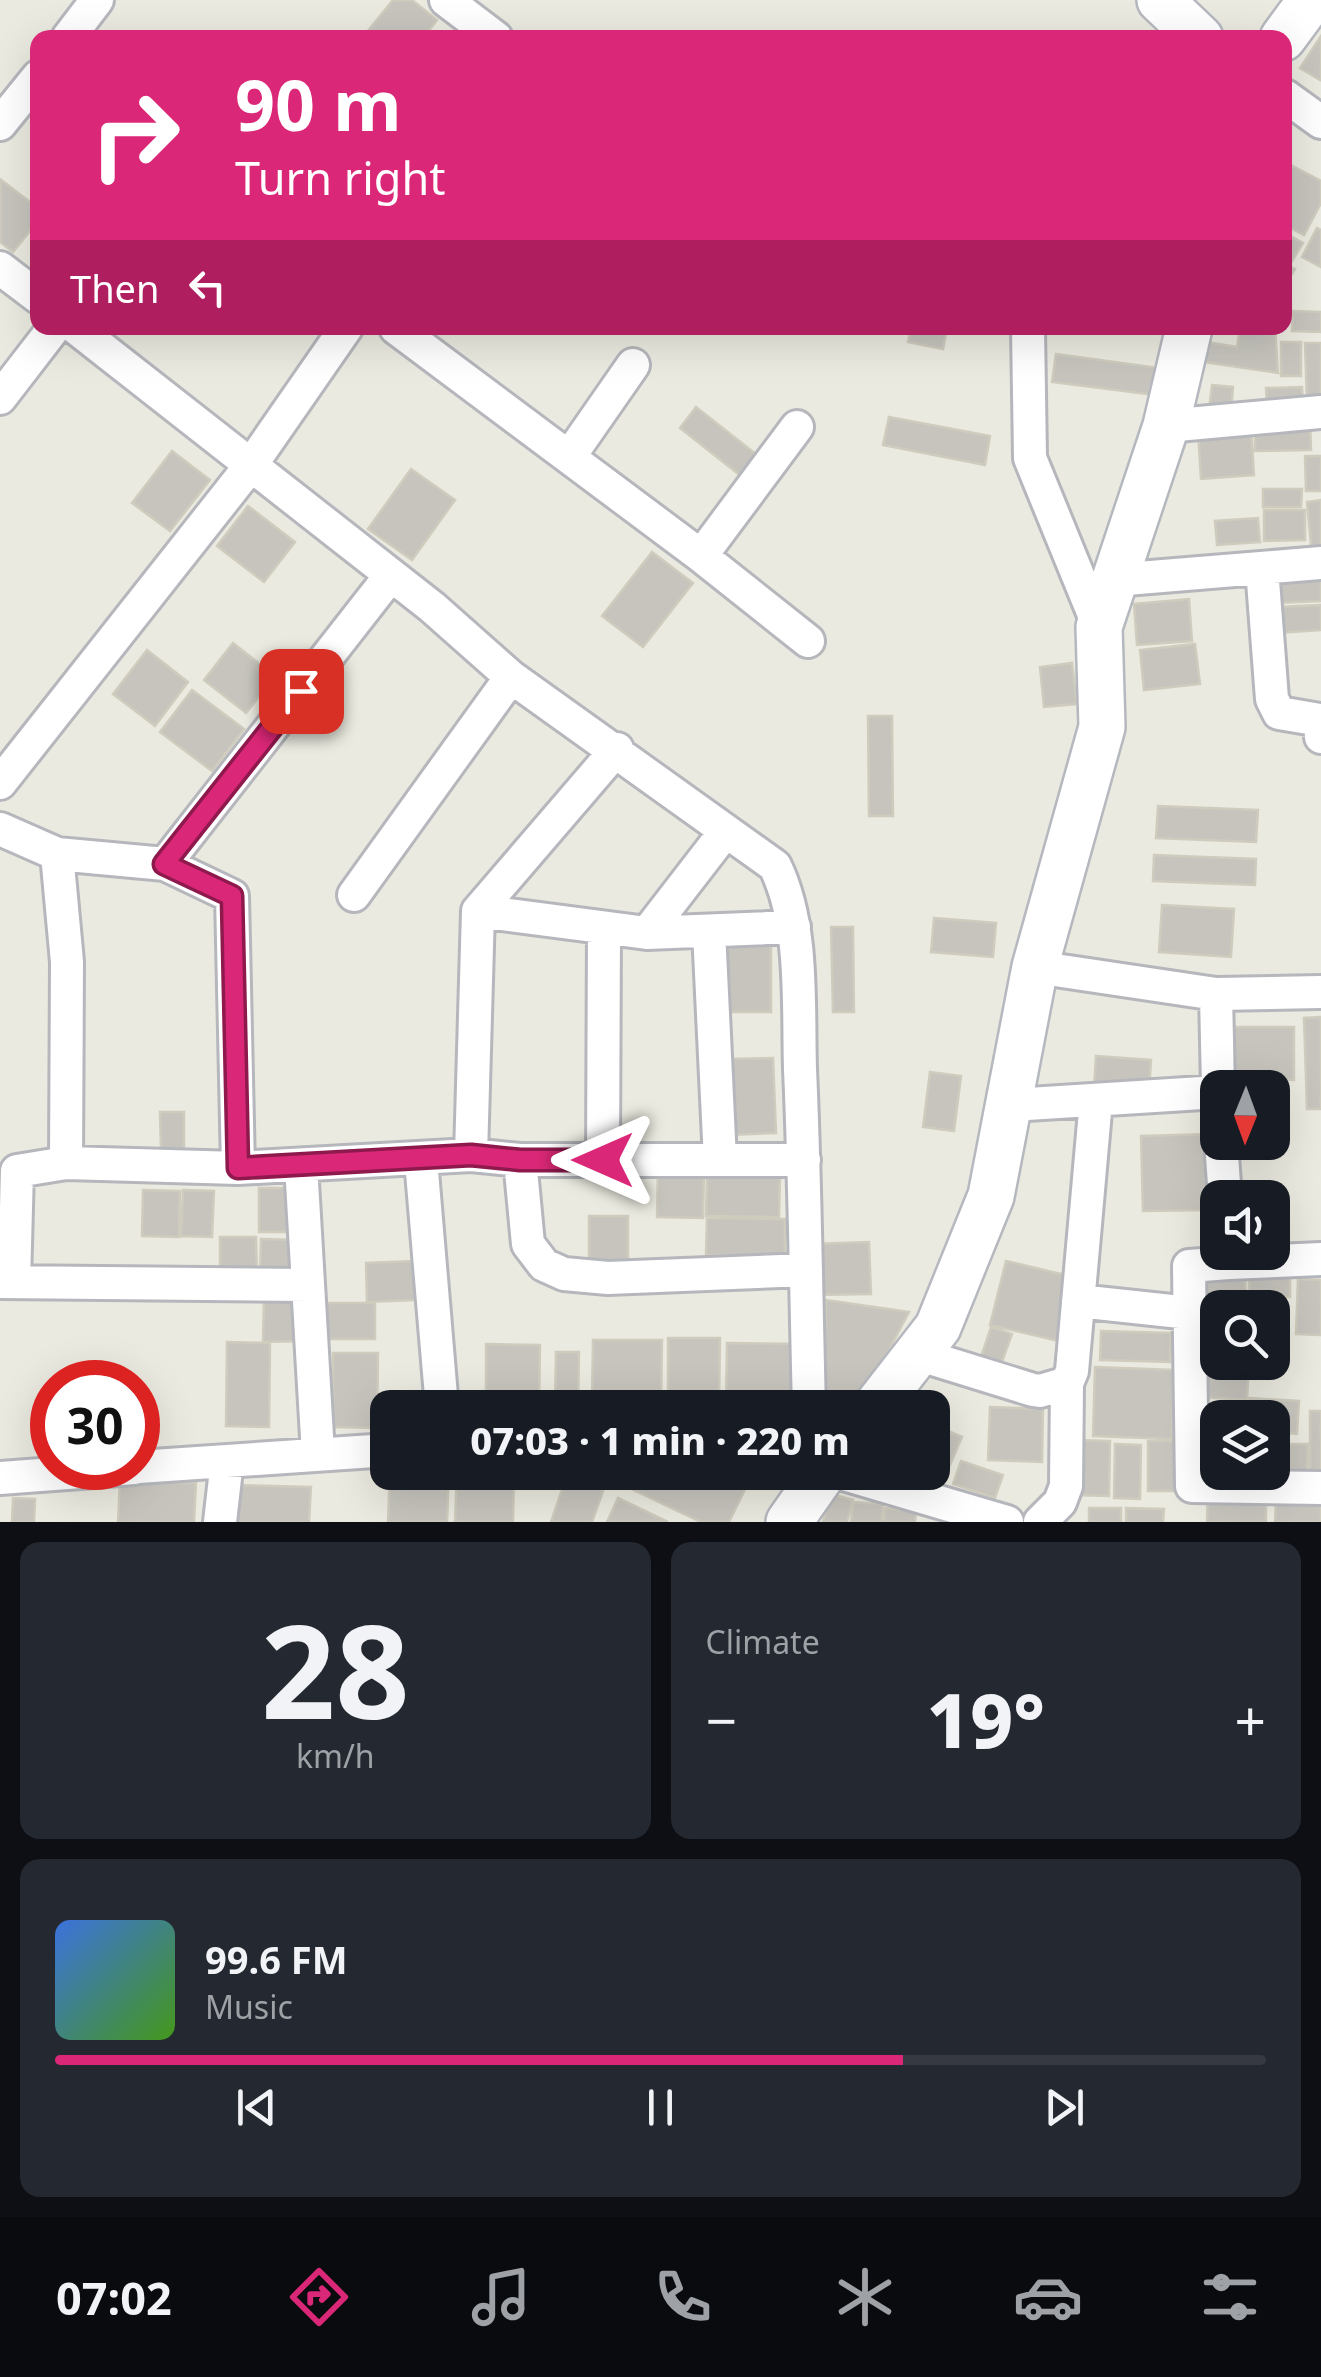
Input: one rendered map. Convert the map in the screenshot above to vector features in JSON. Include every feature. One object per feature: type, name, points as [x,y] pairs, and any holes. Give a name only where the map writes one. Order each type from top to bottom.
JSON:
[{"type":"street","points":[[74,30],[97,0]]},
{"type":"street","points":[[446,0],[485,30]]},
{"type":"street","points":[[1160,0],[1192,30]]},
{"type":"street","points":[[1192,0],[1221,30]]},
{"type":"street","points":[[1289,30],[1310,0]]},
{"type":"street","points":[[0,124],[30,86]]},
{"type":"street","points":[[1292,101],[1321,122]]},
{"type":"street","points":[[0,268],[30,291]]},
{"type":"street","points":[[0,398],[49,335]]},
{"type":"street","points":[[85,335],[391,576],[511,677],[775,866],[786,889],[794,927],[809,1390]]},
{"type":"street","points":[[0,783],[251,465],[341,335]]},
{"type":"street","points":[[405,335],[702,556],[808,641]]},
{"type":"street","points":[[1028,335],[1030,458],[1099,626]]},
{"type":"street","points":[[889,1390],[938,1328],[991,1196],[1035,967],[1102,727],[1099,626],[1166,426],[1188,335]]},
{"type":"street","points":[[569,457],[632,365]]},
{"type":"street","points":[[1166,426],[1321,412]]},
{"type":"street","points":[[702,556],[798,427]]},
{"type":"street","points":[[1114,580],[1321,562]]},
{"type":"street","points":[[1262,568],[1272,699],[1279,713],[1320,720],[1321,736]]},
{"type":"street","points":[[164,864],[391,576]]},
{"type":"street","points":[[354,896],[511,677]]},
{"type":"street","points":[[471,1155],[478,911],[617,750]]},
{"type":"street","points":[[0,829],[57,854],[164,864],[232,896],[238,1168]]},
{"type":"street","points":[[647,933],[725,832]]},
{"type":"street","points":[[57,854],[67,962],[66,1164]]},
{"type":"street","points":[[478,911],[647,933],[794,927]]},
{"type":"street","points":[[603,1160],[604,930]]},
{"type":"street","points":[[709,931],[720,1160]]},
{"type":"street","points":[[1035,967],[1216,994],[1321,992]]},
{"type":"street","points":[[1216,994],[1218,1070]]},
{"type":"street","points":[[1010,1105],[1200,1091]]},
{"type":"street","points":[[1040,1522],[1060,1502],[1066,1486],[1067,1382],[1072,1371],[1096,1100]]},
{"type":"street","points":[[308,1285],[7,1282],[17,1171],[66,1164],[238,1168],[471,1155],[520,1160],[804,1160]]},
{"type":"street","points":[[421,1160],[440,1390]]},
{"type":"street","points":[[520,1160],[528,1244],[544,1265],[564,1274],[608,1278],[806,1270]]},
{"type":"street","points":[[301,1165],[318,1454]]},
{"type":"street","points":[[1290,1258],[1321,1258]]},
{"type":"street","points":[[1200,1264],[1189,1266],[1192,1486],[1321,1488]]},
{"type":"street","points":[[1078,1302],[1190,1313]]},
{"type":"street","points":[[917,1354],[1040,1392],[1067,1382]]},
{"type":"street","points":[[160,1465],[370,1451]]},
{"type":"street","points":[[220,1522],[227,1461]]},
{"type":"street","points":[[0,1478],[30,1476]]},
{"type":"street","points":[[788,1522],[811,1490]]},
{"type":"street","points":[[898,1490],[1007,1522]]},
{"type":"building","points":[[393,0],[412,0],[437,20],[429,30],[369,30]]},
{"type":"building","points":[[1321,36],[1321,78],[1320,80],[1300,68]]},
{"type":"building","points":[[1292,166],[1321,181],[1321,203],[1304,235],[1292,229]]},
{"type":"building","points":[[0,179],[30,202],[30,231],[13,252],[0,242]]},
{"type":"building","points":[[1317,228],[1321,230],[1321,267],[1302,257]]},
{"type":"building","points":[[1292,237],[1303,243],[1292,261]]},
{"type":"building","points":[[1292,311],[1321,312],[1321,332],[1292,331]]},
{"type":"building","points":[[910,335],[946,335],[943,349],[908,342]]},
{"type":"building","points":[[1239,335],[1275,335],[1278,373],[1197,361],[1201,341],[1237,347]]},
{"type":"building","points":[[1281,342],[1301,342],[1301,376],[1281,376]]},
{"type":"building","points":[[1305,343],[1321,343],[1321,404],[1307,404]]},
{"type":"building","points":[[1056,354],[1159,368],[1156,395],[1052,382]]},
{"type":"building","points":[[1212,385],[1233,387],[1231,412],[1209,410]]},
{"type":"building","points":[[1302,387],[1303,406],[1267,408],[1266,388]]},
{"type":"building","points":[[696,407],[757,455],[741,476],[680,428]]},
{"type":"building","points":[[889,417],[990,436],[985,465],[883,445]]},
{"type":"building","points":[[1310,421],[1311,450],[1255,451],[1255,423]]},
{"type":"building","points":[[1251,428],[1254,475],[1201,479],[1198,431]]},
{"type":"building","points":[[172,451],[210,480],[170,531],[132,503]]},
{"type":"building","points":[[1305,456],[1321,456],[1321,491],[1306,491]]},
{"type":"building","points":[[411,469],[455,500],[412,560],[368,529]]},
{"type":"building","points":[[1263,489],[1302,489],[1301,507],[1263,507]]},
{"type":"building","points":[[1321,500],[1321,554],[1312,555],[1307,502]]},
{"type":"building","points":[[248,506],[295,542],[264,582],[217,546]]},
{"type":"building","points":[[1264,510],[1305,510],[1305,540],[1264,541]]},
{"type":"building","points":[[1258,518],[1260,542],[1217,545],[1215,521]]},
{"type":"building","points":[[652,552],[693,583],[643,647],[602,616]]},
{"type":"building","points":[[1321,580],[1321,601],[1276,603],[1275,582]]},
{"type":"building","points":[[1189,599],[1192,641],[1137,645],[1134,604]]},
{"type":"building","points":[[1321,605],[1321,630],[1278,633],[1277,607]]},
{"type":"building","points":[[233,643],[275,676],[246,713],[204,680]]},
{"type":"building","points":[[1195,644],[1200,684],[1144,690],[1140,650]]},
{"type":"building","points":[[147,650],[188,682],[155,726],[113,694]]},
{"type":"building","points":[[1072,663],[1077,704],[1044,707],[1040,667]]},
{"type":"building","points":[[192,690],[244,729],[212,771],[160,732]]},
{"type":"building","points":[[868,716],[892,716],[893,816],[869,816]]},
{"type":"building","points":[[1158,806],[1258,810],[1256,842],[1156,838]]},
{"type":"building","points":[[1154,855],[1256,859],[1255,885],[1153,881]]},
{"type":"building","points":[[1162,905],[1234,909],[1231,957],[1159,952]]},
{"type":"building","points":[[934,918],[996,923],[993,957],[931,952]]},
{"type":"building","points":[[831,927],[853,927],[854,1012],[833,1012]]},
{"type":"building","points":[[717,934],[771,934],[771,1012],[718,1012]]},
{"type":"building","points":[[1321,1017],[1321,1109],[1307,1109],[1304,1018]]},
{"type":"building","points":[[1234,1027],[1294,1027],[1294,1080],[1290,1080],[1290,1070],[1234,1070]]},
{"type":"building","points":[[1096,1056],[1151,1060],[1149,1091],[1094,1088]]},
{"type":"building","points":[[773,1058],[776,1133],[728,1135],[726,1059]]},
{"type":"building","points":[[930,1072],[961,1076],[954,1131],[923,1127]]},
{"type":"building","points":[[160,1112],[184,1112],[184,1149],[161,1149]]},
{"type":"building","points":[[1200,1134],[1200,1160],[1212,1160],[1212,1180],[1200,1180],[1200,1210],[1143,1211],[1141,1136]]},
{"type":"building","points":[[658,1170],[704,1171],[703,1218],[657,1217]]},
{"type":"building","points":[[707,1171],[780,1173],[779,1217],[706,1216]]},
{"type":"building","points":[[259,1188],[299,1188],[299,1232],[259,1232]]},
{"type":"building","points":[[143,1190],[180,1191],[179,1237],[142,1236]]},
{"type":"building","points":[[183,1190],[214,1191],[212,1237],[181,1236]]},
{"type":"building","points":[[589,1216],[628,1216],[628,1267],[589,1267]]},
{"type":"building","points":[[707,1218],[785,1219],[785,1256],[706,1255]]},
{"type":"building","points":[[220,1237],[256,1237],[257,1277],[220,1278]]},
{"type":"building","points":[[261,1239],[297,1240],[296,1279],[260,1278]]},
{"type":"building","points":[[869,1242],[871,1294],[815,1295],[814,1244]]},
{"type":"building","points":[[414,1261],[415,1300],[367,1302],[366,1263]]},
{"type":"building","points":[[1006,1261],[1078,1278],[1063,1342],[990,1325]]},
{"type":"building","points":[[1245,1273],[1245,1290],[1200,1290],[1200,1332],[1194,1332],[1192,1275]]},
{"type":"building","points":[[1290,1276],[1290,1290],[1249,1290],[1249,1277]]},
{"type":"building","points":[[1298,1279],[1321,1280],[1321,1335],[1296,1334]]},
{"type":"building","points":[[264,1298],[303,1298],[304,1341],[263,1342]]},
{"type":"building","points":[[826,1300],[909,1312],[868,1390],[824,1390]]},
{"type":"building","points":[[325,1303],[375,1303],[375,1339],[325,1339]]},
{"type":"building","points":[[991,1327],[1012,1334],[999,1370],[979,1363]]},
{"type":"building","points":[[1101,1331],[1171,1333],[1170,1362],[1100,1360]]},
{"type":"building","points":[[668,1338],[720,1338],[719,1390],[668,1390]]},
{"type":"building","points":[[593,1340],[662,1340],[661,1390],[592,1390]]},
{"type":"building","points":[[227,1342],[270,1343],[269,1427],[226,1426]]},
{"type":"building","points":[[727,1343],[804,1344],[803,1390],[726,1390]]},
{"type":"building","points":[[486,1344],[540,1345],[539,1390],[486,1390]]},
{"type":"building","points":[[556,1352],[579,1352],[578,1390],[555,1390]]},
{"type":"building","points":[[333,1353],[378,1353],[378,1390],[370,1390],[370,1428],[333,1427]]},
{"type":"building","points":[[1095,1367],[1174,1370],[1172,1439],[1093,1436]]},
{"type":"building","points":[[1202,1380],[1248,1380],[1247,1400],[1201,1397]]},
{"type":"building","points":[[1290,1400],[1299,1401],[1297,1434],[1290,1433]]},
{"type":"building","points":[[990,1407],[1043,1409],[1042,1462],[988,1460]]},
{"type":"building","points":[[1310,1411],[1321,1411],[1321,1470],[1310,1470]]},
{"type":"building","points":[[950,1432],[962,1437],[950,1465]]},
{"type":"building","points":[[1075,1440],[1110,1441],[1109,1496],[1074,1495]]},
{"type":"building","points":[[1148,1441],[1175,1441],[1174,1491],[1148,1491]]},
{"type":"building","points":[[1115,1444],[1141,1445],[1140,1499],[1114,1498]]},
{"type":"building","points":[[1290,1444],[1308,1444],[1307,1484],[1290,1484]]},
{"type":"building","points":[[961,1461],[1003,1475],[995,1498],[953,1484]]},
{"type":"building","points":[[160,1482],[196,1483],[194,1522],[118,1522],[120,1490],[160,1490]]},
{"type":"building","points":[[239,1485],[311,1487],[309,1522],[237,1522]]},
{"type":"building","points":[[389,1490],[448,1490],[447,1522],[388,1522]]},
{"type":"building","points":[[456,1490],[514,1490],[513,1522],[455,1522]]},
{"type":"building","points":[[562,1490],[603,1490],[592,1522],[551,1522]]},
{"type":"building","points":[[633,1490],[745,1490],[729,1522],[701,1522]]},
{"type":"building","points":[[1208,1491],[1266,1492],[1266,1522],[1207,1522]]},
{"type":"building","points":[[831,1494],[853,1500],[847,1522],[823,1522]]},
{"type":"building","points":[[13,1498],[35,1499],[34,1522],[12,1522]]},
{"type":"building","points":[[618,1498],[668,1522],[607,1522]]},
{"type":"building","points":[[1276,1499],[1321,1501],[1321,1522],[1275,1522]]},
{"type":"building","points":[[853,1502],[883,1504],[882,1522],[851,1522]]},
{"type":"building","points":[[885,1508],[916,1511],[915,1522],[884,1522]]},
{"type":"building","points":[[1089,1508],[1121,1508],[1121,1522],[1089,1522]]},
{"type":"building","points":[[1126,1508],[1164,1509],[1163,1522],[1126,1522]]},
{"type":"route","points":[[301,691],[164,864],[232,896],[238,1168],[471,1155],[520,1160],[603,1160]]}]
